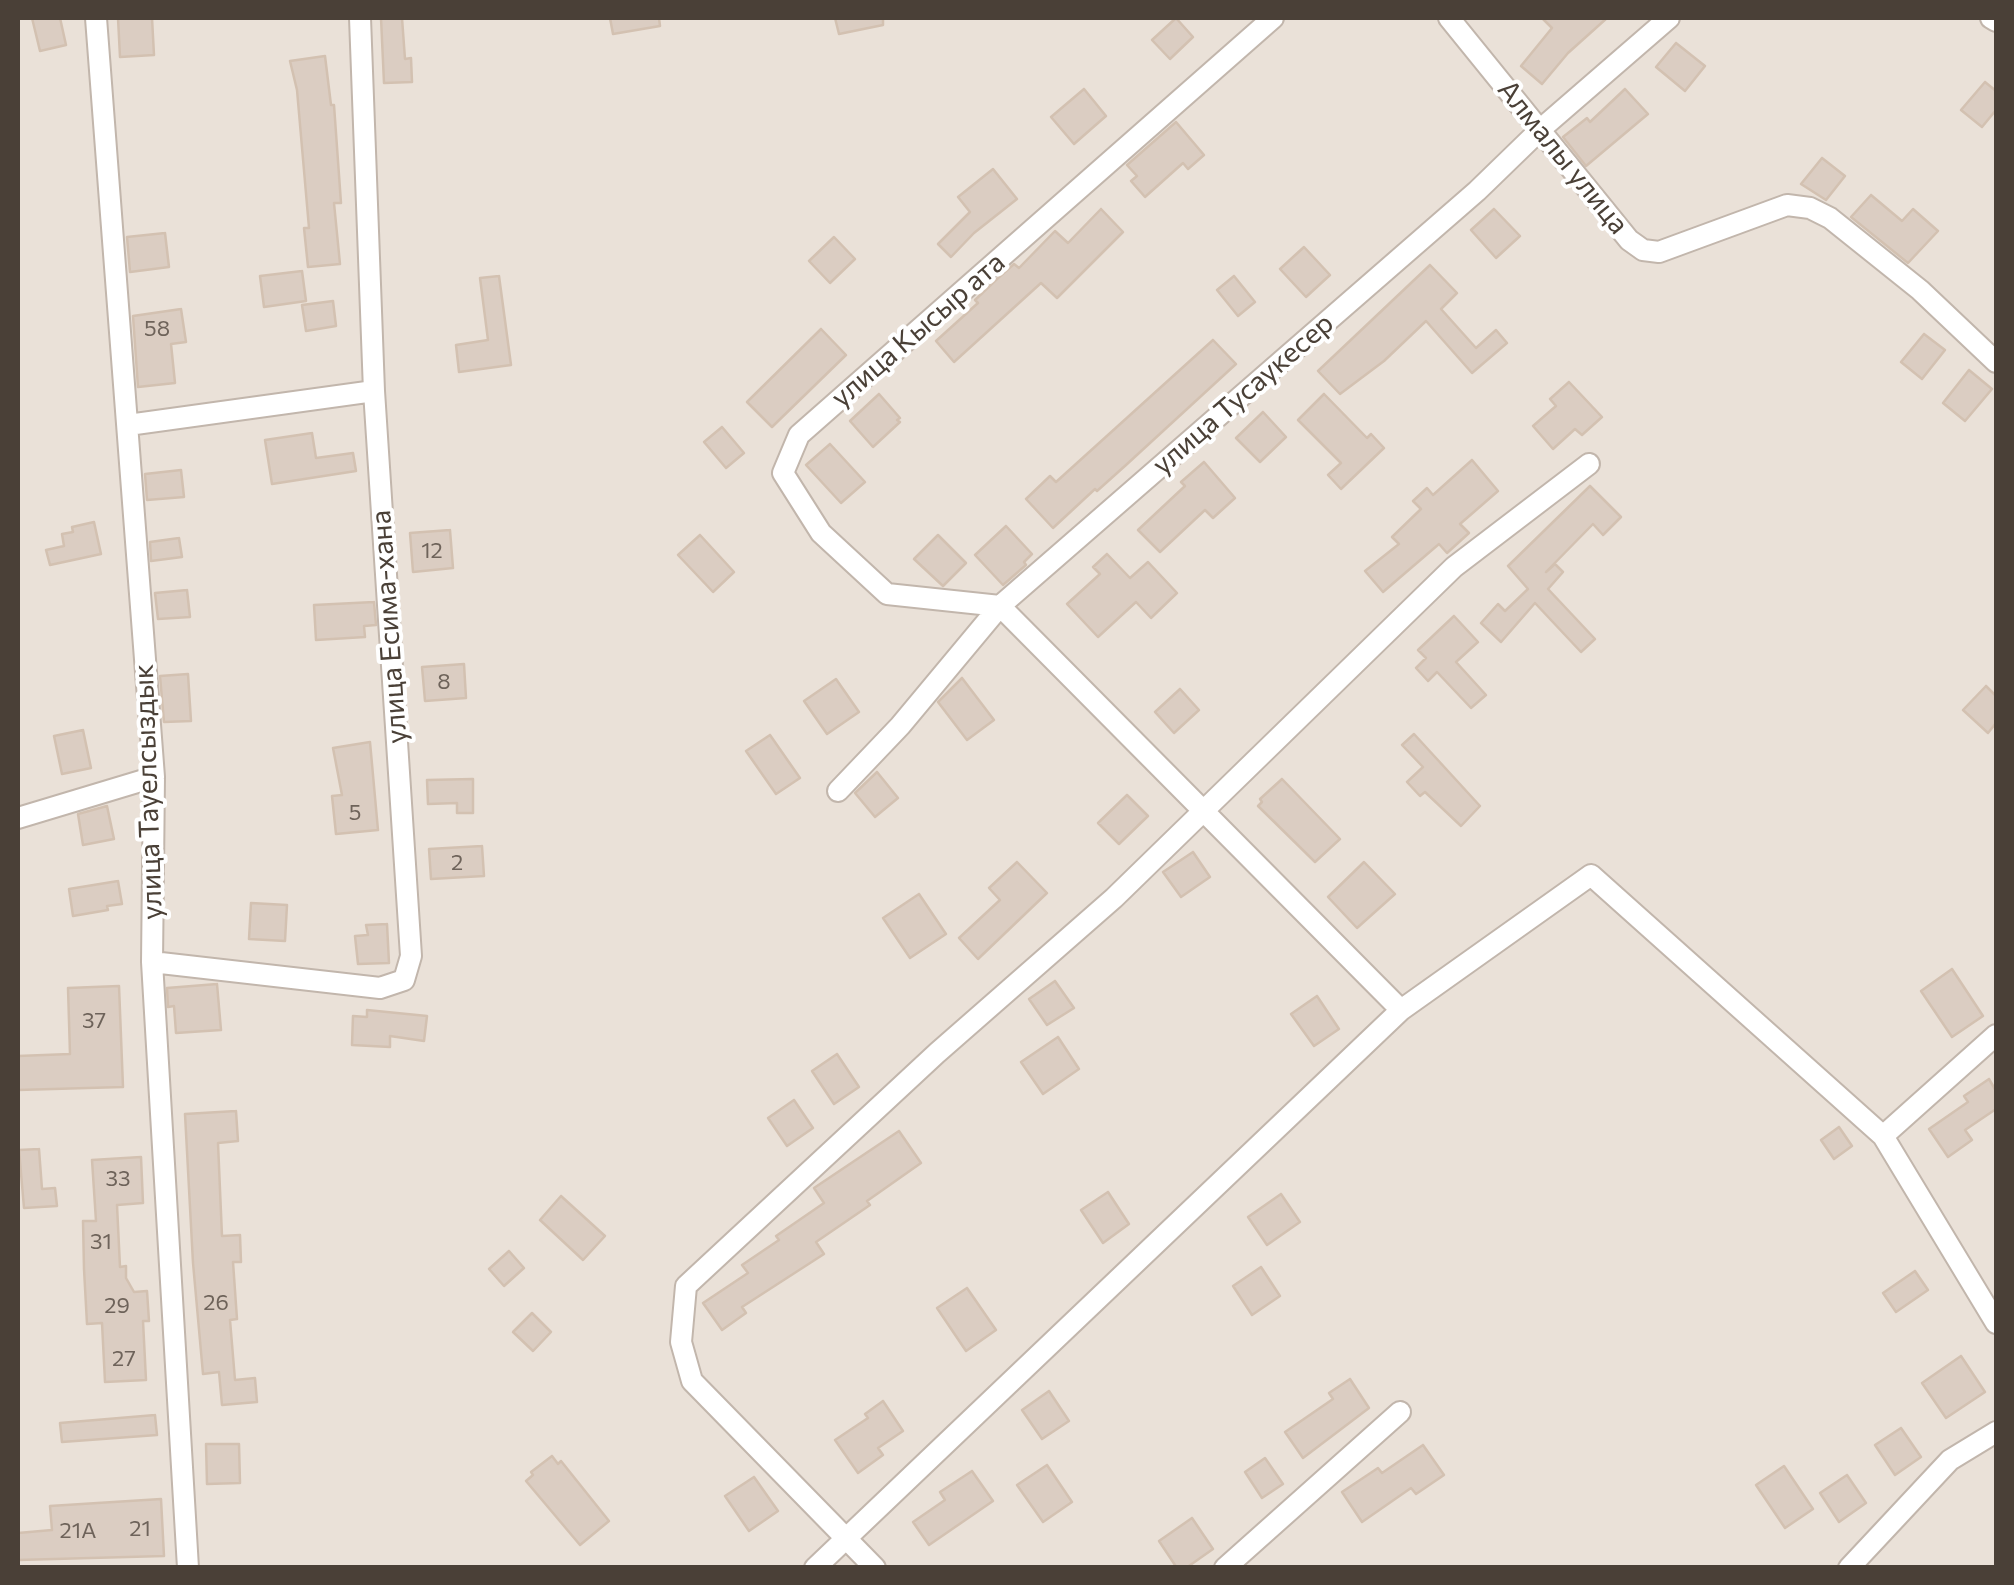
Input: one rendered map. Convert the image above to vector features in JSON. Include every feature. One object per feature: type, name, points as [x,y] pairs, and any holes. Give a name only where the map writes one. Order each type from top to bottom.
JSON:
[{"type":"street","name":"улица Тауелсыздык","points":[[96,18],[154,778],[152,962],[188,1567]]},
{"type":"street","name":"улица Есима-хана","points":[[152,962],[380,988],[404,980],[411,956],[374,391],[360,18]]},
{"type":"street","name":"улица Кысыр ата","points":[[1000,606],[887,594],[821,533],[783,473],[799,434],[1273,18]]},
{"type":"street","name":"Алмалы улица","points":[[1449,18],[1629,240],[1643,250],[1660,252],[1787,205],[1810,208],[1830,218],[1920,290],[1996,362]]},
{"type":"street","name":"улица Тусаукесер","points":[[838,790],[900,726],[1000,606],[1477,191],[1542,128],[1669,18]]},
{"type":"street","points":[[128,425],[374,391]]},
{"type":"street","points":[[874,1568],[692,1381],[680,1342],[686,1286],[937,1053],[1114,898],[1454,567],[1589,464]]},
{"type":"street","points":[[1000,606],[1401,1010]]},
{"type":"street","points":[[18,818],[154,778]]},
{"type":"street","points":[[814,1568],[1401,1010],[1591,875],[1884,1136],[1996,1323]]},
{"type":"street","points":[[1884,1136],[1996,1035]]},
{"type":"street","points":[[1226,1568],[1400,1412]]},
{"type":"street","points":[[1850,1568],[1950,1460],[1996,1432]]},
{"type":"street","points":[[172,1568],[188,1567]]},
{"type":"shaded area","points":[[18,18],[1996,18],[1996,1567],[18,1567]]},
{"type":"building","points":[[32,18],[60,18],[66,45],[40,51]]},
{"type":"building","points":[[118,18],[152,18],[154,55],[120,57]]},
{"type":"building","points":[[381,18],[402,18],[405,59],[411,58],[412,82],[384,83]]},
{"type":"building","points":[[610,18],[659,18],[660,26],[613,34]]},
{"type":"building","points":[[835,18],[883,18],[883,25],[839,34]]},
{"type":"building","points":[[1176,18],[1193,37],[1170,59],[1152,40]]},
{"type":"building","points":[[1542,18],[1607,18],[1568,53],[1542,84],[1521,66],[1552,28]]},
{"type":"building","points":[[1676,43],[1705,66],[1685,91],[1656,67]]},
{"type":"building","points":[[325,56],[334,105],[341,203],[334,203],[340,264],[308,267],[304,228],[309,228],[297,90],[290,61]]},
{"type":"building","points":[[1985,82],[1996,91],[1996,110],[1982,127],[1961,110]]},
{"type":"building","points":[[1084,89],[1106,116],[1074,144],[1051,117]]},
{"type":"building","points":[[1625,89],[1648,114],[1586,166],[1563,137],[1587,118],[1590,122]]},
{"type":"building","points":[[1176,122],[1204,155],[1188,169],[1183,163],[1145,197],[1131,181],[1137,176],[1127,165]]},
{"type":"building","points":[[1822,158],[1845,176],[1826,200],[1801,184]]},
{"type":"building","points":[[993,169],[1017,199],[951,257],[938,244],[970,212],[958,197]]},
{"type":"building","points":[[1871,195],[1902,221],[1913,209],[1938,231],[1908,263],[1851,217]]},
{"type":"building","points":[[1101,209],[1123,232],[1057,298],[1041,283],[954,362],[936,341],[978,303],[975,300],[1014,264],[1019,268],[1055,231],[1068,243]]},
{"type":"building","points":[[1494,209],[1520,236],[1496,258],[1471,230]]},
{"type":"building","points":[[165,233],[169,267],[130,272],[127,237]]},
{"type":"building","points":[[834,237],[855,259],[830,283],[809,261]]},
{"type":"building","points":[[1304,247],[1330,275],[1306,297],[1280,269]]},
{"type":"building","points":[[1430,265],[1457,293],[1441,309],[1476,348],[1496,330],[1507,343],[1472,373],[1426,321],[1384,361],[1340,394],[1318,371]]},
{"type":"building","points":[[302,271],[306,301],[264,307],[260,276]]},
{"type":"building","points":[[499,276],[511,365],[459,372],[456,345],[488,340],[480,278]]},
{"type":"building","points":[[1234,276],[1255,302],[1238,316],[1217,290]]},
{"type":"building","points":[[333,301],[336,326],[306,331],[302,305]]},
{"type":"building","points":[[181,309],[186,342],[171,344],[175,383],[138,387],[133,316]]},
{"type":"building","points":[[821,329],[846,355],[772,427],[747,402]]},
{"type":"building","points":[[1924,334],[1945,350],[1922,379],[1901,362]]},
{"type":"building","points":[[1213,340],[1236,364],[1053,528],[1026,499],[1050,476],[1056,482]]},
{"type":"building","points":[[1969,370],[1992,389],[1965,421],[1943,403]]},
{"type":"building","points":[[1569,382],[1602,417],[1582,435],[1575,429],[1553,449],[1533,426],[1556,406],[1550,399]]},
{"type":"building","points":[[879,394],[900,422],[873,447],[850,421]]},
{"type":"building","points":[[1324,394],[1367,438],[1371,434],[1384,448],[1341,489],[1328,475],[1341,463],[1298,420]]},
{"type":"building","points":[[1263,412],[1286,437],[1260,462],[1236,438]]},
{"type":"building","points":[[722,427],[744,453],[726,468],[704,442]]},
{"type":"building","points":[[312,433],[316,458],[353,453],[356,471],[272,484],[265,440]]},
{"type":"building","points":[[830,444],[865,482],[841,503],[806,465]]},
{"type":"building","points":[[1472,460],[1498,491],[1460,524],[1469,533],[1447,553],[1439,544],[1383,592],[1365,571],[1399,544],[1392,537],[1421,509],[1413,501],[1427,488],[1433,495]]},
{"type":"building","points":[[1204,462],[1235,498],[1213,518],[1205,510],[1160,552],[1138,530],[1185,486],[1181,482]]},
{"type":"building","points":[[181,470],[184,497],[147,500],[145,474]]},
{"type":"building","points":[[1590,486],[1621,517],[1603,535],[1593,524],[1546,572],[1555,564],[1563,572],[1548,589],[1595,639],[1581,652],[1535,603],[1501,642],[1481,623],[1498,604],[1505,611],[1528,589],[1508,566]]},
{"type":"building","points":[[94,522],[101,554],[50,565],[46,550],[64,546],[62,534],[73,532],[72,527]]},
{"type":"building","points":[[1006,526],[1032,554],[1024,562],[1026,565],[1003,585],[975,555]]},
{"type":"building","points":[[450,530],[453,568],[413,572],[410,533]]},
{"type":"building","points":[[700,535],[734,572],[713,592],[678,555]]},
{"type":"building","points":[[938,535],[966,563],[943,586],[914,559]]},
{"type":"building","points":[[179,538],[182,557],[151,561],[150,542]]},
{"type":"building","points":[[1107,554],[1130,578],[1148,562],[1177,593],[1151,618],[1136,602],[1098,637],[1067,604],[1100,574],[1093,567]]},
{"type":"building","points":[[187,590],[190,617],[158,619],[155,593]]},
{"type":"building","points":[[374,602],[376,625],[364,626],[365,637],[316,640],[314,605]]},
{"type":"building","points":[[1454,616],[1478,642],[1456,662],[1486,695],[1471,708],[1437,672],[1428,681],[1416,668],[1426,658],[1418,650]]},
{"type":"building","points":[[464,664],[466,698],[425,701],[422,667]]},
{"type":"building","points":[[188,674],[191,721],[164,722],[160,676]]},
{"type":"building","points":[[962,678],[994,720],[967,740],[938,702]]},
{"type":"building","points":[[836,679],[859,712],[827,734],[804,701]]},
{"type":"building","points":[[1986,686],[1996,696],[1996,723],[1988,733],[1963,710]]},
{"type":"building","points":[[1180,689],[1199,710],[1174,733],[1155,712]]},
{"type":"building","points":[[83,730],[91,768],[62,774],[54,736]]},
{"type":"building","points":[[1414,734],[1480,806],[1461,826],[1425,792],[1420,796],[1407,782],[1423,767],[1402,745]]},
{"type":"building","points":[[770,735],[800,778],[776,794],[746,751]]},
{"type":"building","points":[[370,742],[378,830],[336,834],[332,796],[342,795],[333,748]]},
{"type":"building","points":[[877,772],[898,798],[875,817],[855,793]]},
{"type":"building","points":[[473,779],[473,813],[457,813],[457,803],[428,804],[427,780]]},
{"type":"building","points":[[1282,779],[1340,839],[1315,862],[1258,806],[1260,799]]},
{"type":"building","points":[[1127,795],[1148,816],[1119,844],[1098,823]]},
{"type":"building","points":[[107,806],[114,839],[83,845],[78,814]]},
{"type":"building","points":[[482,846],[484,876],[431,879],[429,849]]},
{"type":"building","points":[[1193,852],[1210,877],[1181,897],[1163,872]]},
{"type":"building","points":[[1017,862],[1047,893],[978,959],[959,938],[1000,900],[989,888]]},
{"type":"building","points":[[1364,862],[1395,894],[1357,928],[1328,897]]},
{"type":"building","points":[[118,881],[122,904],[73,916],[69,889]]},
{"type":"building","points":[[919,894],[946,934],[910,958],[883,918]]},
{"type":"building","points":[[251,903],[287,905],[285,941],[249,939]]},
{"type":"building","points":[[387,924],[389,963],[358,964],[355,936],[368,935],[366,925]]},
{"type":"building","points":[[1952,969],[1983,1016],[1952,1037],[1921,991]]},
{"type":"building","points":[[1055,981],[1074,1008],[1047,1025],[1029,999]]},
{"type":"building","points":[[217,984],[221,1030],[176,1033],[174,1006],[168,1007],[167,988]]},
{"type":"building","points":[[119,986],[123,1087],[18,1090],[18,1056],[70,1054],[68,988]]},
{"type":"building","points":[[1317,996],[1339,1029],[1314,1046],[1291,1014]]},
{"type":"building","points":[[367,1010],[427,1016],[424,1041],[390,1036],[390,1047],[352,1045],[353,1016],[367,1017]]},
{"type":"building","points":[[1058,1037],[1079,1069],[1043,1094],[1021,1062]]},
{"type":"building","points":[[837,1054],[859,1087],[834,1104],[812,1071]]},
{"type":"building","points":[[1989,1079],[1996,1091],[1996,1109],[1965,1130],[1972,1140],[1948,1157],[1929,1129],[1968,1102],[1964,1096]]},
{"type":"building","points":[[794,1100],[813,1128],[787,1146],[768,1118]]},
{"type":"building","points":[[236,1111],[238,1141],[218,1143],[222,1236],[240,1235],[241,1262],[233,1262],[237,1319],[230,1320],[235,1380],[255,1378],[257,1402],[222,1405],[219,1372],[203,1374],[185,1114]]},
{"type":"building","points":[[1839,1127],[1852,1146],[1834,1159],[1821,1140]]},
{"type":"building","points":[[899,1131],[921,1163],[816,1242],[824,1254],[742,1307],[746,1313],[722,1330],[703,1303],[748,1273],[742,1265],[824,1203],[814,1188]]},
{"type":"building","points":[[39,1149],[42,1189],[55,1188],[57,1206],[24,1208],[19,1150]]},
{"type":"building","points":[[141,1157],[143,1203],[117,1205],[120,1267],[126,1266],[126,1278],[134,1292],[147,1291],[149,1321],[143,1321],[146,1380],[105,1382],[102,1323],[87,1324],[83,1221],[96,1221],[92,1160]]},
{"type":"building","points":[[1108,1192],[1129,1224],[1103,1243],[1081,1210]]},
{"type":"building","points":[[1281,1194],[1300,1222],[1267,1245],[1248,1217]]},
{"type":"building","points":[[561,1196],[605,1236],[583,1260],[540,1220]]},
{"type":"building","points":[[509,1251],[524,1268],[504,1286],[489,1269]]},
{"type":"building","points":[[1261,1267],[1280,1296],[1252,1315],[1233,1286]]},
{"type":"building","points":[[1915,1271],[1928,1290],[1896,1312],[1883,1293]]},
{"type":"building","points":[[967,1288],[996,1330],[966,1351],[937,1308]]},
{"type":"building","points":[[532,1313],[551,1332],[533,1351],[513,1332]]},
{"type":"building","points":[[1961,1356],[1985,1392],[1946,1418],[1922,1383]]},
{"type":"building","points":[[1350,1379],[1369,1408],[1303,1458],[1285,1432],[1333,1399],[1329,1393]]},
{"type":"building","points":[[1049,1391],[1069,1421],[1042,1439],[1022,1410]]},
{"type":"building","points":[[883,1401],[903,1431],[878,1448],[883,1455],[858,1473],[835,1440],[868,1418],[865,1414]]},
{"type":"building","points":[[155,1415],[157,1435],[62,1442],[60,1423]]},
{"type":"building","points":[[1901,1428],[1921,1457],[1895,1475],[1875,1445]]},
{"type":"building","points":[[206,1444],[239,1444],[240,1483],[207,1484]]},
{"type":"building","points":[[1423,1445],[1444,1475],[1416,1494],[1411,1488],[1362,1522],[1342,1492],[1378,1468],[1382,1473]]},
{"type":"building","points":[[552,1456],[558,1464],[561,1461],[609,1521],[580,1545],[526,1481],[533,1475],[531,1472]]},
{"type":"building","points":[[1265,1458],[1283,1484],[1262,1498],[1245,1472]]},
{"type":"building","points":[[1047,1465],[1072,1502],[1043,1522],[1017,1485]]},
{"type":"building","points":[[1784,1466],[1813,1509],[1785,1528],[1756,1485]]},
{"type":"building","points":[[972,1471],[993,1501],[929,1545],[913,1522],[945,1500],[940,1492]]},
{"type":"building","points":[[1847,1475],[1866,1503],[1839,1522],[1820,1493]]},
{"type":"building","points":[[754,1477],[778,1511],[749,1531],[725,1496]]},
{"type":"building","points":[[161,1499],[164,1556],[18,1560],[18,1533],[52,1530],[50,1506]]},
{"type":"building","points":[[1192,1518],[1213,1549],[1186,1568],[1177,1568],[1159,1541]]}]
